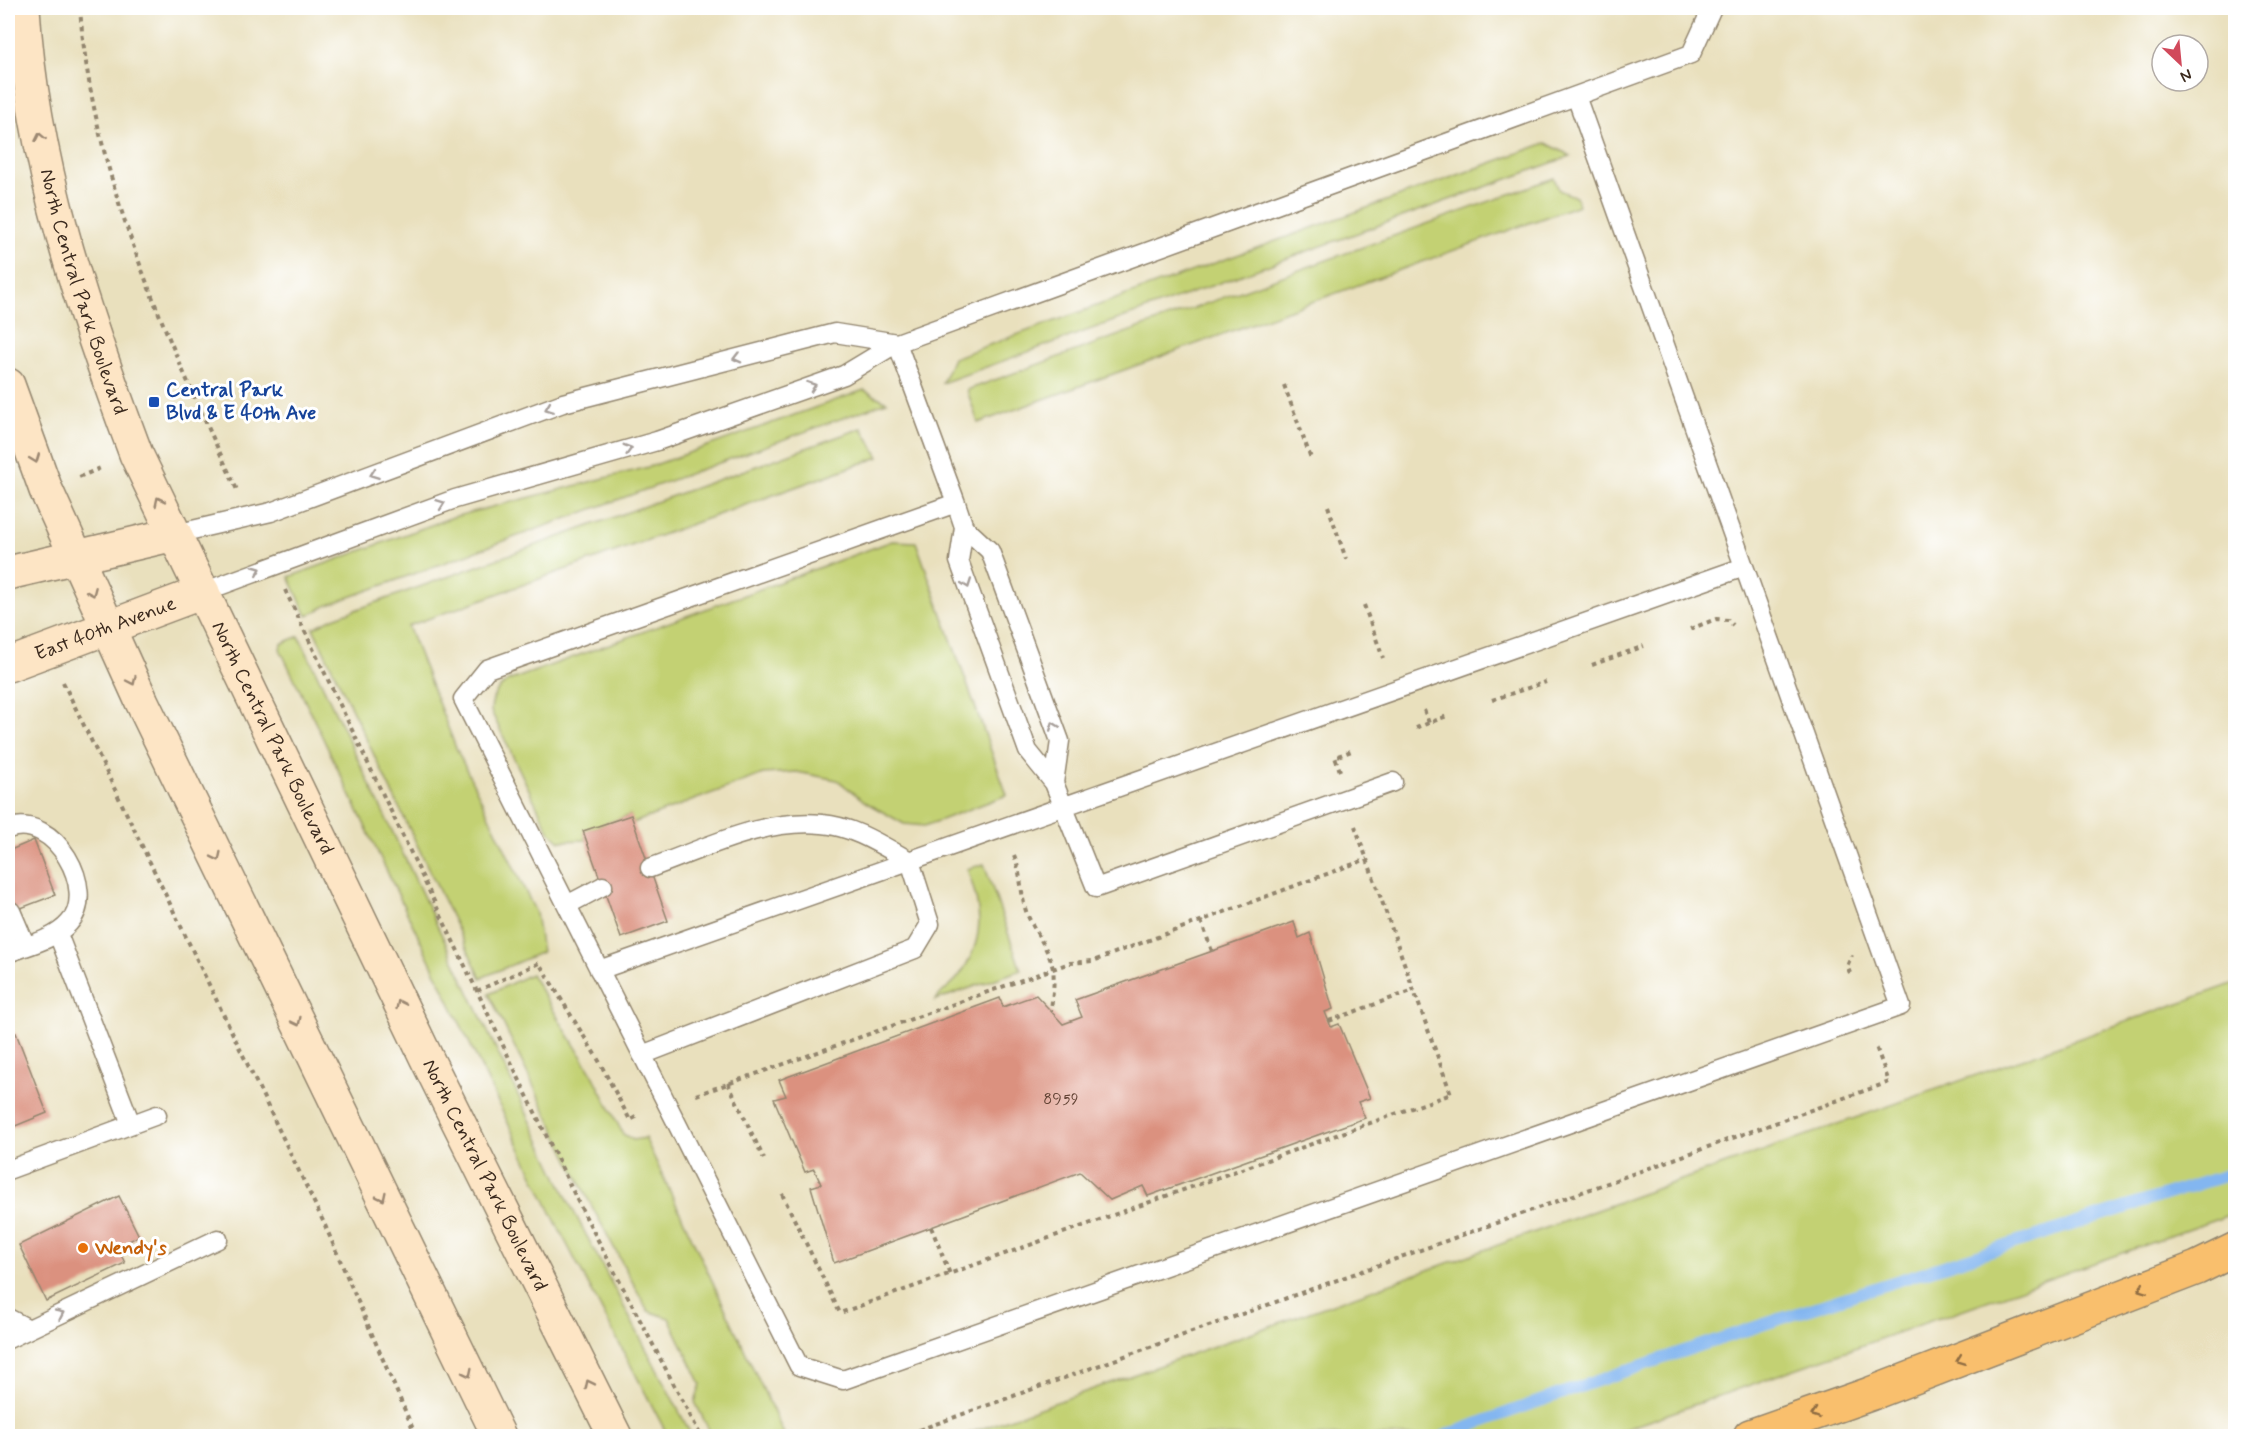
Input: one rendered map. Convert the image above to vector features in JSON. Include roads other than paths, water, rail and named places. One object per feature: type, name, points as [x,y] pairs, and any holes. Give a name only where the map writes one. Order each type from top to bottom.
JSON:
[{"type":"highway","points":[[1750,1437],[1870,1395],[2197,1268],[2235,1249]]},
{"type":"highway","points":[[2197,1268],[2235,1262]]},
{"type":"main road","name":"North Central Park Boulevard","points":[[23,8],[29,69],[53,198],[94,340],[136,454],[426,1057],[615,1437]]},
{"type":"main road","points":[[8,385],[46,490],[108,628],[499,1437]]},
{"type":"main road","points":[[8,573],[175,534]]},
{"type":"main road","name":"East 40th Avenue","points":[[8,664],[203,592]]},
{"type":"lane","points":[[203,592],[455,499],[657,441],[844,375],[897,342],[1691,54],[1712,8]]},
{"type":"lane","points":[[956,504],[487,669],[463,699],[798,1366],[843,1380],[1901,1006],[1576,96]]},
{"type":"lane","points":[[175,534],[271,512],[563,403],[835,333],[897,342]]},
{"type":"lane","points":[[897,342],[964,527],[959,561],[963,573],[1028,751],[1054,783],[1096,888],[1393,782]]},
{"type":"lane","points":[[964,527],[990,551],[1060,741],[1054,783]]},
{"type":"lane","points":[[599,970],[1744,567]]},
{"type":"lane","points":[[642,1054],[915,949],[930,924],[910,861],[868,838],[823,824],[773,825],[650,868]]},
{"type":"lane","points":[[8,829],[16,826],[34,828],[52,837],[65,852],[76,879],[78,901],[72,921],[58,934],[8,952]]},
{"type":"lane","points":[[567,905],[603,886]]},
{"type":"lane","points":[[11,911],[26,946]]},
{"type":"lane","points":[[58,934],[131,1124]]},
{"type":"lane","points":[[8,1170],[157,1115]]},
{"type":"lane","points":[[8,1339],[218,1239]]},
{"type":"lane","points":[[8,1318],[29,1329]]},
{"type":"waterway","points":[[1444,1436],[1640,1366],[2236,1172]]},
{"type":"place","name":"Central Park Blvd & E 40th Ave","points":[[154,402]]},
{"type":"place","name":"Wendy's","points":[[83,1248]]}]
